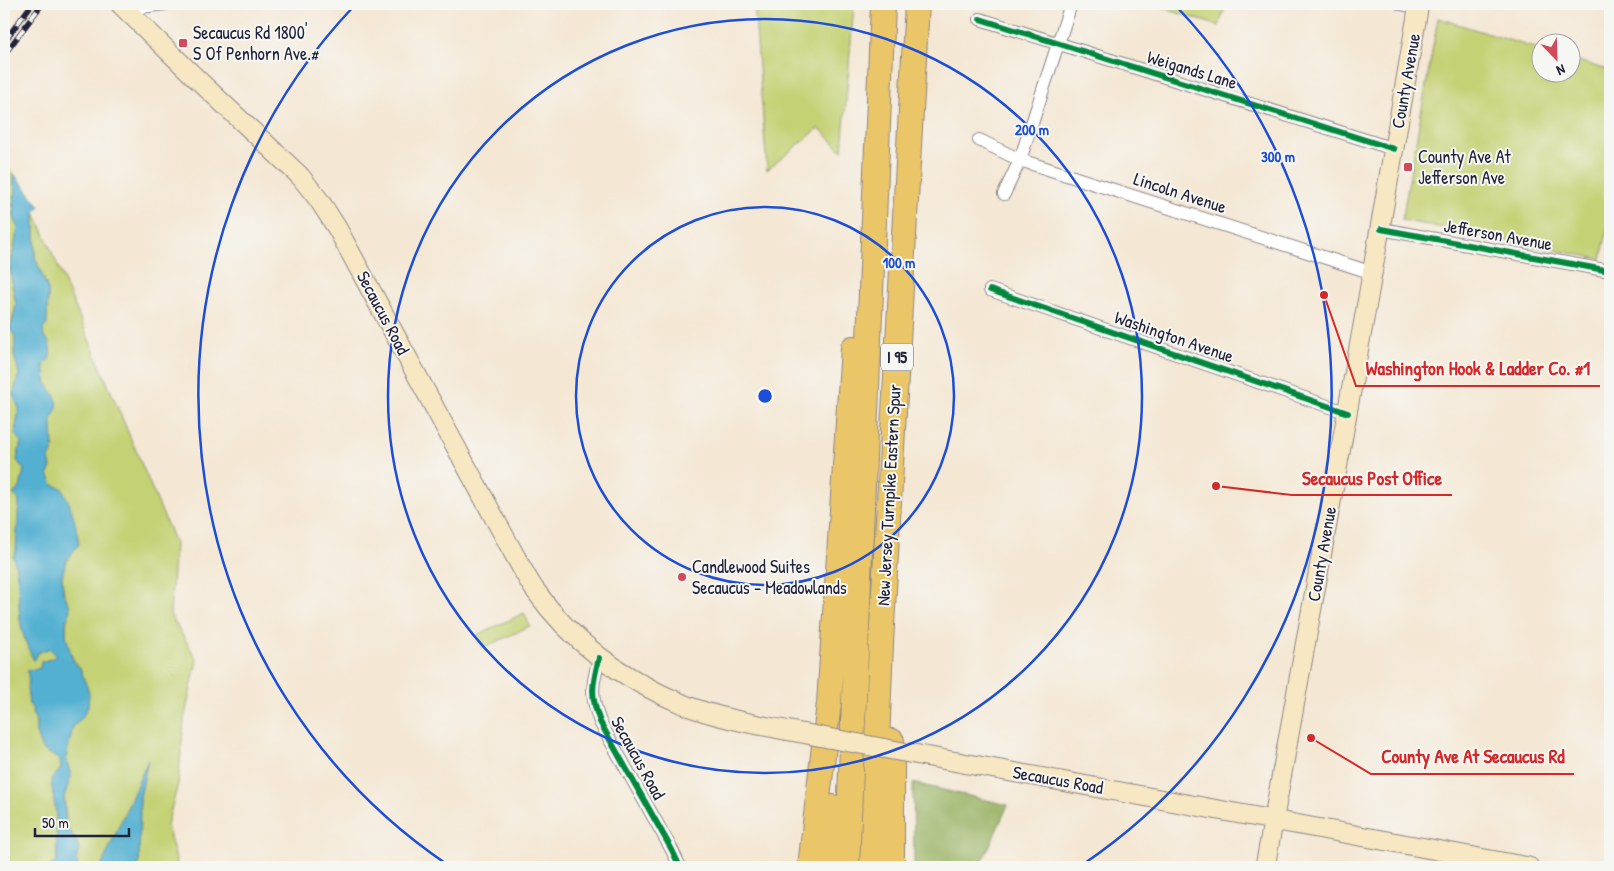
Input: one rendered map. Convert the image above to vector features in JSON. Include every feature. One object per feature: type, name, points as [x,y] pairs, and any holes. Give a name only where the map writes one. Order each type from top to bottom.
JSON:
[{"type":"highway","name":"New Jersey Turnpike Eastern Spur","points":[[847,867],[883,4]]},
{"type":"highway","name":"New Jersey Turnpike Eastern Spur","points":[[872,867],[881,643],[917,4]]},
{"type":"highway","points":[[913,71],[925,4]]},
{"type":"highway","points":[[810,867],[829,703],[847,411],[855,326],[873,233]]},
{"type":"highway","points":[[828,867],[845,654],[858,580]]},
{"type":"highway","points":[[881,643],[892,728],[892,867]]},
{"type":"main road","name":"County Avenue","points":[[1265,867],[1381,229],[1394,149],[1413,5]]},
{"type":"main road","name":"Secaucus Road","points":[[123,6],[197,79],[279,155],[300,176],[319,200],[337,228],[535,590],[560,622],[599,658],[642,686],[686,706],[746,723],[1529,867]]},
{"type":"street","points":[[123,6],[165,4]]},
{"type":"street","points":[[1004,194],[1020,160],[1071,4]]},
{"type":"street","name":"Weigands Lane","points":[[980,19],[1394,149]]},
{"type":"street","name":"Lincoln Avenue","points":[[979,140],[1020,160],[1373,273]]},
{"type":"street","name":"Jefferson Avenue","points":[[1381,229],[1610,271]]},
{"type":"street","name":"Washington Avenue","points":[[990,290],[1348,413]]},
{"type":"street","name":"Secaucus Road","points":[[599,658],[592,683],[594,704],[600,722],[680,867]]},
{"type":"green space","points":[[754,4],[854,4],[842,151],[819,128],[767,170]]},
{"type":"green space","points":[[1167,4],[1226,4],[1219,26],[1165,9]]},
{"type":"green space","points":[[1438,18],[1532,47],[1532,82],[1582,82],[1582,62],[1610,71],[1610,218],[1601,259],[1402,220]]},
{"type":"green space","points":[[4,164],[14,174],[16,191],[13,203],[14,217],[18,227],[10,269],[16,304],[10,329],[15,336],[14,355],[19,374],[13,395],[19,408],[15,434],[21,442],[17,460],[24,470],[20,488],[13,494],[19,500],[16,551],[13,557],[18,580],[21,624],[29,650],[34,660],[38,653],[50,648],[56,655],[54,658],[41,662],[40,668],[29,680],[32,713],[36,720],[36,733],[42,749],[60,760],[61,769],[51,779],[56,814],[57,863],[48,867],[4,867]]},
{"type":"green space","points":[[35,212],[175,543],[170,614],[197,660],[184,720],[178,784],[167,825],[178,867],[139,867],[140,797],[147,763],[101,867],[79,867],[76,860],[79,849],[76,840],[67,828],[64,797],[71,776],[66,758],[73,726],[82,718],[81,670],[69,648],[66,632],[70,606],[64,593],[62,580],[64,567],[71,553],[53,485],[48,474],[51,467],[49,458],[54,448],[51,421],[56,409],[57,400],[49,388],[44,369],[43,328],[47,325],[48,290],[35,257]]},
{"type":"green space","points":[[524,613],[530,626],[483,648],[477,635]]},
{"type":"green space","points":[[913,783],[1008,805],[980,867],[914,867]]},
{"type":"water","points":[[14,174],[40,206],[35,212],[35,257],[48,290],[47,325],[43,328],[44,337],[48,340],[50,351],[50,357],[43,365],[47,384],[57,404],[52,420],[53,446],[49,458],[51,467],[48,474],[53,485],[62,488],[73,515],[79,544],[66,561],[62,576],[63,593],[70,606],[69,616],[66,621],[66,635],[72,659],[81,670],[89,693],[88,707],[82,718],[73,726],[66,758],[71,776],[64,797],[65,819],[67,828],[76,840],[79,849],[76,860],[79,867],[48,867],[57,862],[56,814],[51,779],[61,769],[60,760],[42,749],[36,733],[36,720],[32,713],[33,709],[29,705],[27,671],[40,668],[41,662],[56,655],[49,648],[38,653],[34,661],[21,625],[18,580],[13,557],[16,551],[19,500],[13,494],[20,488],[24,470],[17,460],[21,442],[15,434],[19,408],[13,395],[19,374],[14,355],[15,336],[10,329],[16,304],[10,269],[18,227],[14,217],[13,203],[16,191]]},
{"type":"water","points":[[148,760],[140,797],[139,867],[101,867]]},
{"type":"railway","points":[[4,42],[32,4]]},
{"type":"railway","points":[[4,55],[42,4]]},
{"type":"cycle path","points":[[980,19],[1394,149]]},
{"type":"cycle path","points":[[1381,229],[1610,271]]},
{"type":"cycle path","points":[[990,290],[1348,413]]},
{"type":"cycle path","points":[[599,658],[593,697],[600,722],[680,867]]},
{"type":"place","name":"Secaucus Rd 1800' S Of Penhorn Ave.#","points":[[183,43]]},
{"type":"place","name":"County Ave At Jefferson Ave","points":[[1408,167]]},
{"type":"place","name":"Washington Hook & Ladder Co. #1","points":[[1324,295]]},
{"type":"place","name":"Secaucus Post Office","points":[[1216,486]]},
{"type":"place","name":"Candlewood Suites Secaucus - Meadowlands","points":[[682,577]]},
{"type":"place","name":"County Ave At Secaucus Rd","points":[[1311,738]]}]
